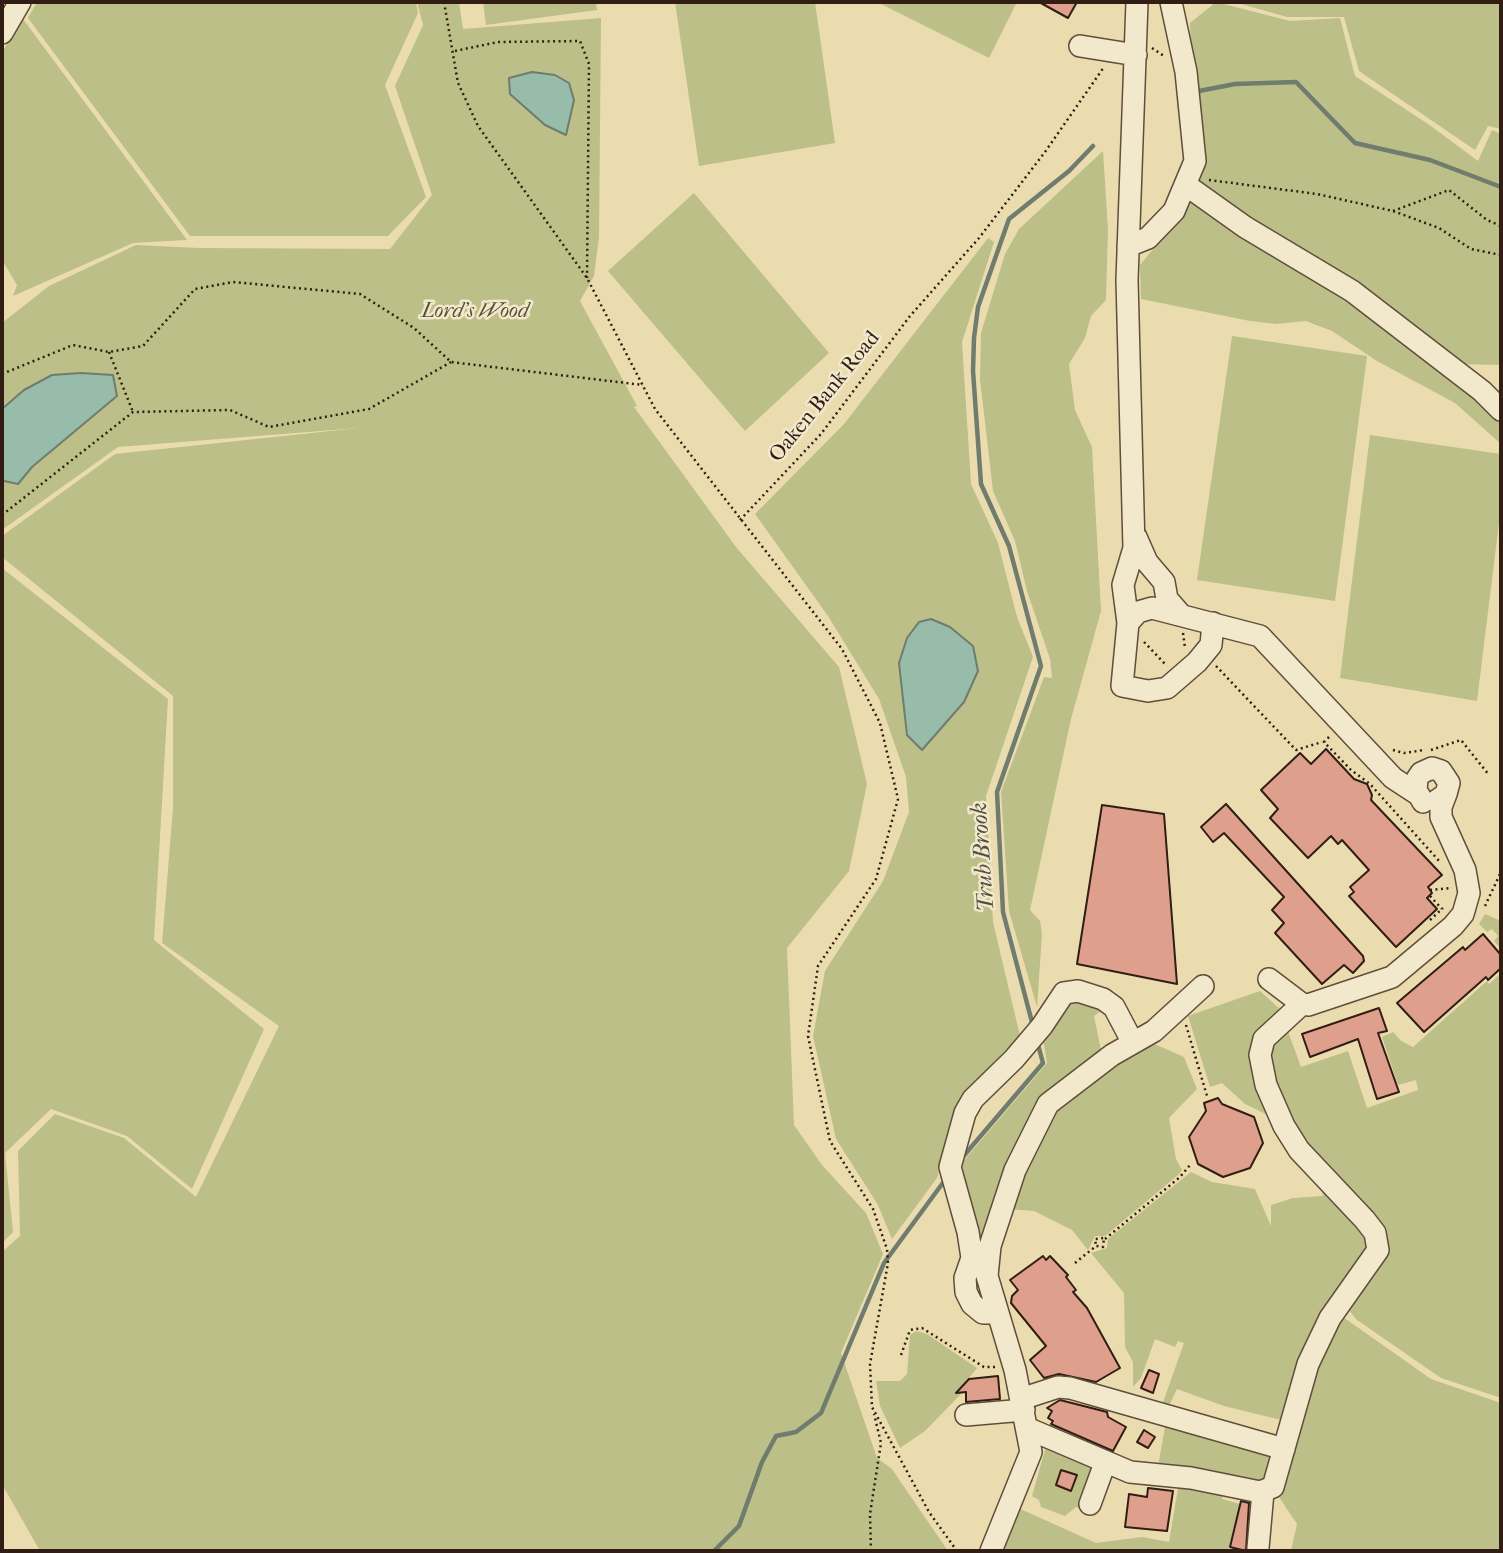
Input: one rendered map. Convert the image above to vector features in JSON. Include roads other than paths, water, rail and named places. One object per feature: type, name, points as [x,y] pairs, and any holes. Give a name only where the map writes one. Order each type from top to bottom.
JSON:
[{"type":"street","points":[[2,33],[20,2]]},
{"type":"street","points":[[1135,604],[1128,246],[1138,2]]},
{"type":"street","points":[[1128,246],[1148,238],[1174,211],[1195,161],[1191,105],[1171,2]]},
{"type":"street","points":[[1080,46],[1114,52],[1137,46]]},
{"type":"street","points":[[1187,182],[1245,227],[1352,291],[1482,390],[1501,410]]},
{"type":"street","points":[[1134,521],[1141,553],[1164,582],[1167,599],[1181,620]]},
{"type":"street","points":[[1155,570],[1136,569],[1135,604],[1122,686],[1148,691],[1167,688],[1200,653],[1213,623]]},
{"type":"street","points":[[1135,604],[1163,599],[1165,590]]},
{"type":"street","points":[[1135,604],[1181,620],[1213,623],[1254,633],[1266,640],[1398,783],[1420,797],[1438,801],[1446,794]]},
{"type":"street","points":[[966,1415],[1025,1413],[1105,1464],[1141,1474],[1191,1478],[1263,1492],[1273,1487],[1305,1375],[1329,1318],[1378,1250],[1375,1233],[1299,1150],[1284,1126],[1261,1068],[1261,1046],[1268,1033],[1302,1004],[1382,982],[1410,964],[1463,914],[1469,893],[1457,875],[1453,841],[1440,811],[1449,783],[1445,775],[1437,769],[1404,772],[1380,761]]},
{"type":"street","points":[[1426,770],[1417,779],[1420,797],[1432,820],[1453,841]]},
{"type":"street","points":[[1269,979],[1302,1004]]},
{"type":"street","points":[[991,1551],[1031,1452],[1025,1413],[987,1276],[990,1246],[1015,1170],[1048,1104],[1063,1090],[1154,1031],[1203,986]]},
{"type":"street","points":[[996,1313],[983,1313],[972,1304],[966,1292],[965,1278],[972,1258],[968,1232],[952,1175],[965,1113],[973,1099],[1028,1043],[1061,996],[1069,991],[1103,999],[1114,1007],[1133,1043]]},
{"type":"street","points":[[1025,1413],[1058,1387],[1070,1388],[1283,1449]]},
{"type":"street","points":[[1090,1504],[1105,1464]]},
{"type":"street","points":[[1258,1548],[1263,1492]]},
{"type":"waterway","name":"Trub Brook","points":[[1194,92],[1235,84],[1296,82],[1355,143],[1430,160],[1501,187]]},
{"type":"waterway","name":"Trub Brook","points":[[1033,1026],[1003,912],[997,792],[1041,666],[1009,546],[981,484],[973,371],[974,338],[978,307],[1009,219],[1069,171],[1093,146]]},
{"type":"waterway","name":"Trub Brook","points":[[961,1159],[1043,1063],[1037,1041]]},
{"type":"waterway","name":"Trub Brook","points":[[714,1551],[739,1526],[762,1462],[776,1436],[796,1432],[821,1413],[884,1263],[945,1180]]},
{"type":"park label","name":"Lord's Wood","points":[[475,312]]}]
